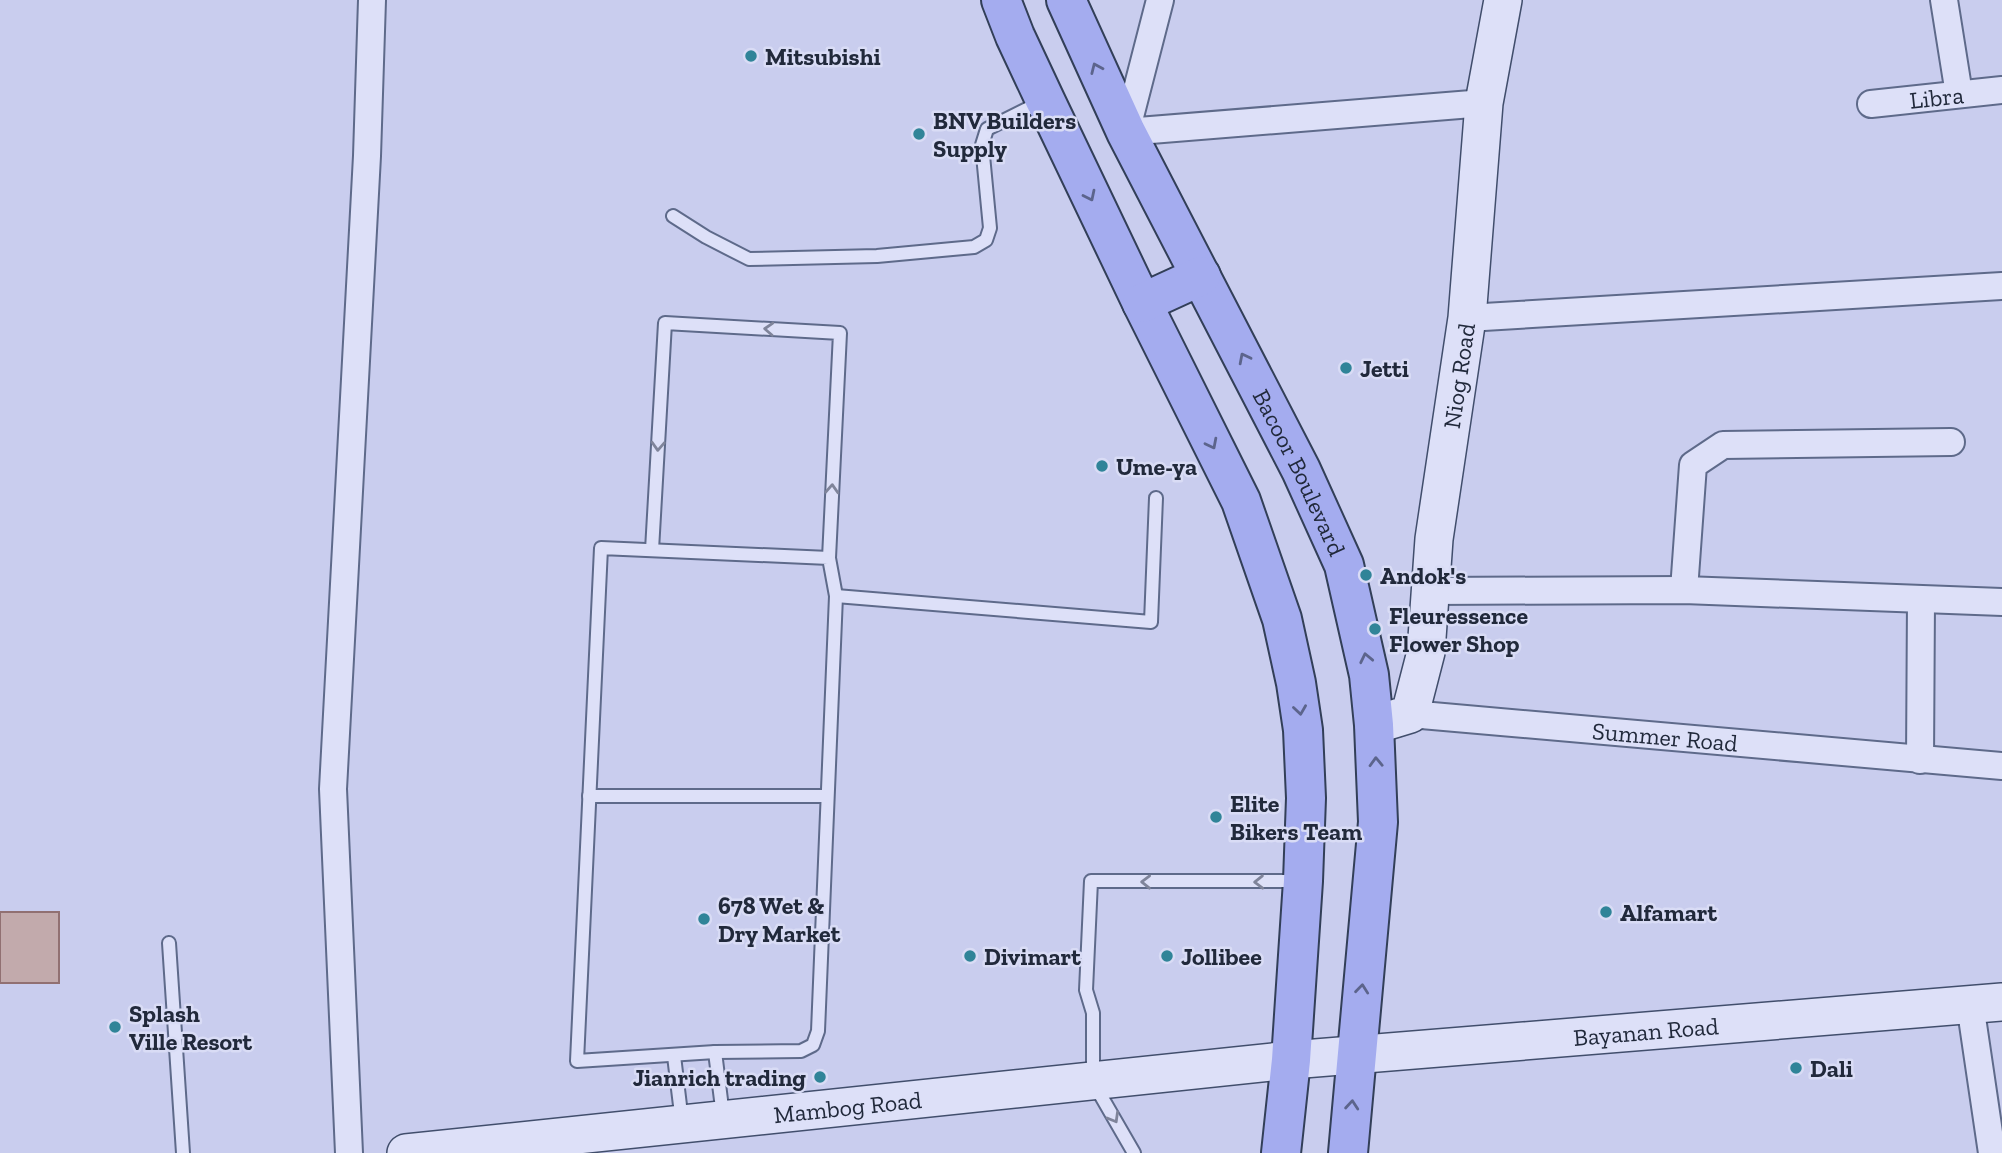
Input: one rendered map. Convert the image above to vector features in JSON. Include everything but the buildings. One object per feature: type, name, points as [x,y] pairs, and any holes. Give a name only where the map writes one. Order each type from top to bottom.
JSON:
[{"type":"main road","points":[[1001,0],[1015,36],[1142,303],[1241,501],[1282,620],[1303,730],[1306,798],[1291,1060],[1282,1153]]},
{"type":"main road","name":"Bacoor Boulevard","points":[[1066,0],[1126,132],[1301,470],[1344,565],[1369,675],[1392,720],[1378,822],[1348,1153]]},
{"type":"main road","name":"Niog Road","points":[[1392,720],[1426,652],[1434,539],[1467,318],[1484,103],[1503,0]]},
{"type":"main road","points":[[1142,303],[1201,275]]},
{"type":"main road","name":"Bayanan Road","points":[[1291,1060],[1356,1057],[1986,1003]]},
{"type":"main road","name":"Mambog Road","points":[[406,1153],[1291,1060]]},
{"type":"street","points":[[349,1153],[333,789],[368,156],[372,0]]},
{"type":"street","points":[[1160,0],[1126,132],[1484,103]]},
{"type":"street","points":[[1944,0],[1959,94]]},
{"type":"street","name":"Libra","points":[[1871,104],[2002,90]]},
{"type":"street","points":[[1467,318],[2002,286]]},
{"type":"street","points":[[1684,590],[1693,465],[1723,445],[1951,442]]},
{"type":"street","points":[[1430,591],[1684,590],[2002,602]]},
{"type":"street","points":[[1920,761],[1921,600]]},
{"type":"street","name":"Summer Road","points":[[1392,720],[2002,766]]},
{"type":"street","points":[[1986,1003],[1992,1153]]},
{"type":"lane","points":[[673,216],[749,259],[877,256],[974,247],[986,240],[990,228],[982,145],[987,129],[1045,100]]},
{"type":"lane","points":[[652,550],[665,323],[840,333],[829,558],[836,596],[818,1031],[813,1045],[800,1051],[715,1052],[577,1061],[601,548],[829,558]]},
{"type":"lane","points":[[836,596],[1151,622],[1156,498]]},
{"type":"lane","points":[[589,796],[827,796]]},
{"type":"lane","points":[[1134,1153],[1093,1082],[1093,1013],[1086,990],[1091,881],[1303,881]]},
{"type":"lane","points":[[169,943],[183,1153]]},
{"type":"lane","points":[[715,1052],[723,1120]]},
{"type":"lane","points":[[674,1056],[682,1124]]},
{"type":"shaded area","points":[[0,912],[59,912],[59,983],[0,983]]},
{"type":"place","name":"Mitsubishi","points":[[751,56]]},
{"type":"place","name":"BNV Builders Supply","points":[[919,134]]},
{"type":"place","name":"Jetti","points":[[1346,368]]},
{"type":"place","name":"Ume-ya","points":[[1102,466]]},
{"type":"place","name":"Andok's","points":[[1366,575]]},
{"type":"place","name":"Fleuressence Flower Shop","points":[[1375,629]]},
{"type":"place","name":"Elite Bikers Team","points":[[1216,817]]},
{"type":"place","name":"Alfamart","points":[[1606,912]]},
{"type":"place","name":"678 Wet & Dry Market","points":[[704,919]]},
{"type":"place","name":"Divimart","points":[[970,956]]},
{"type":"place","name":"Jollibee","points":[[1167,956]]},
{"type":"place","name":"Splash Ville Resort","points":[[115,1027]]},
{"type":"place","name":"Dali","points":[[1796,1068]]},
{"type":"place","name":"Jianrich trading","points":[[820,1077]]}]
